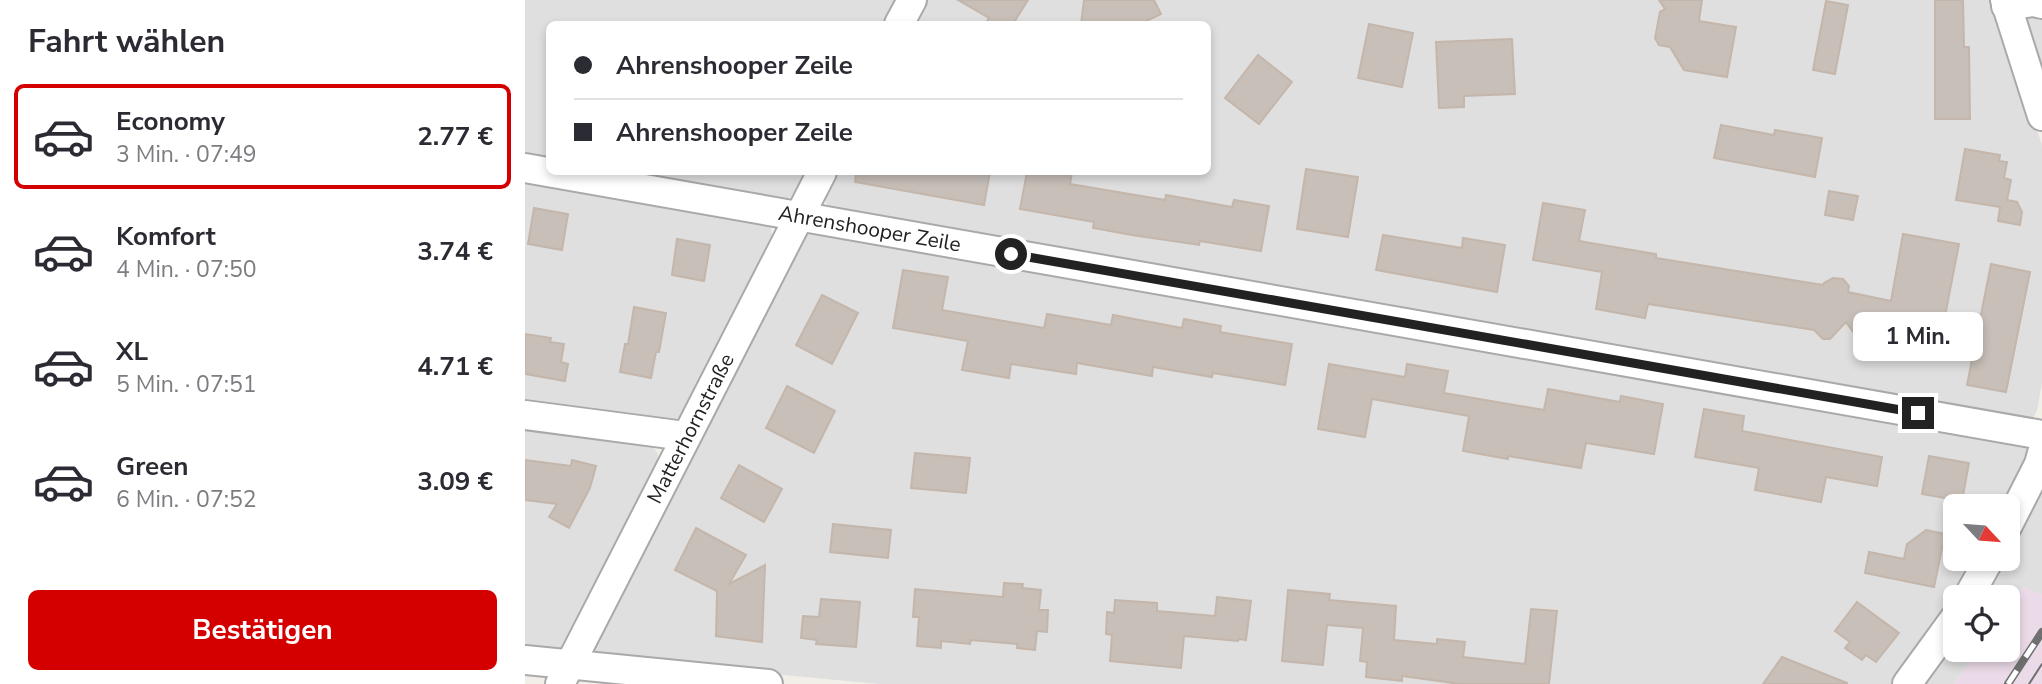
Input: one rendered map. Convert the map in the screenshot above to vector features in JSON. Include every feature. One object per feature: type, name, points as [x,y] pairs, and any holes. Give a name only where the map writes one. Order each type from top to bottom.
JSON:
[{"type":"street","points":[[901,21],[912,0]]},
{"type":"street","points":[[2042,4],[2005,3],[2042,116]]},
{"type":"street","name":"Ahrenshooper Zeile","points":[[525,168],[546,172]]},
{"type":"street","name":"Ahrenshooper Zeile","points":[[565,175],[2042,435]]},
{"type":"street","name":"Matterhornstraße","points":[[565,674],[820,175]]},
{"type":"street","points":[[525,415],[685,436]]},
{"type":"street","points":[[2020,501],[2042,453]]},
{"type":"street","points":[[1907,684],[1943,634]]},
{"type":"street","points":[[525,660],[565,674],[768,684]]},
{"type":"shaded area","points":[[525,0],[897,0],[886,21],[546,21],[546,158],[525,155]]},
{"type":"shaded area","points":[[925,0],[1994,0],[2042,145],[2042,383],[2037,411],[2033,418],[2026,420],[832,210],[824,198],[835,175],[1211,175],[1211,21],[913,21]]},
{"type":"shaded area","points":[[2013,0],[2042,0],[2042,88]]},
{"type":"shaded area","points":[[639,175],[804,175],[794,195],[784,200]]},
{"type":"shaded area","points":[[525,181],[767,224],[771,228],[772,238],[681,416],[670,421],[525,402]]},
{"type":"shaded area","points":[[811,233],[2019,443],[2030,451],[2010,494],[1943,494],[1943,571],[1967,571],[1959,585],[1943,585],[1943,612],[1893,684],[879,684],[601,658],[596,655],[592,646],[803,238]]},
{"type":"shaded area","points":[[525,426],[651,444],[658,454],[657,461],[560,649],[554,652],[525,650]]},
{"type":"shaded area","points":[[2042,488],[2042,595],[2023,587],[2020,591],[2020,585],[1989,585],[1997,571],[2020,571],[2020,528]]},
{"type":"shaded area","points":[[2023,587],[2042,595],[2042,684],[1954,684],[1970,662],[2020,662],[2020,591]]},
{"type":"shaded area","points":[[1943,653],[1943,662],[1970,662],[1954,684],[1921,684]]},
{"type":"building","points":[[958,0],[1028,0],[1015,21],[987,21],[989,18]]},
{"type":"building","points":[[1084,0],[1154,0],[1161,14],[1146,21],[1081,21]]},
{"type":"building","points":[[1659,0],[1702,0],[1699,21],[1736,27],[1727,77],[1684,70],[1670,47],[1659,45],[1655,38],[1660,12],[1665,9]]},
{"type":"building","points":[[1935,0],[1963,0],[1964,47],[1969,47],[1970,119],[1935,119]]},
{"type":"building","points":[[1826,1],[1848,5],[1835,74],[1813,70]]},
{"type":"building","points":[[1369,24],[1413,33],[1402,87],[1358,78]]},
{"type":"building","points":[[1512,39],[1515,94],[1464,96],[1464,107],[1439,108],[1436,42]]},
{"type":"building","points":[[1258,55],[1292,82],[1259,124],[1225,98]]},
{"type":"building","points":[[1721,125],[1774,135],[1775,130],[1822,138],[1815,177],[1714,158]]},
{"type":"building","points":[[1965,149],[2000,155],[1999,161],[2007,162],[2004,178],[2011,180],[2007,200],[2017,202],[2022,212],[2020,225],[1998,221],[2000,207],[1956,200]]},
{"type":"building","points":[[1306,169],[1358,177],[1348,237],[1297,229]]},
{"type":"building","points":[[856,175],[989,175],[984,205],[855,182]]},
{"type":"building","points":[[1026,175],[1072,175],[1070,184],[1165,200],[1166,195],[1232,207],[1234,200],[1269,206],[1261,251],[1200,241],[1199,245],[1132,235],[1093,228],[1094,222],[1020,209]]},
{"type":"building","points":[[1829,191],[1858,196],[1853,220],[1825,215]]},
{"type":"building","points":[[1543,203],[1585,210],[1579,241],[1656,254],[1656,258],[1823,285],[1833,278],[1843,279],[1849,286],[1848,292],[1891,301],[1903,234],[1959,244],[1940,342],[1864,329],[1856,336],[1846,322],[1830,339],[1823,339],[1814,330],[1648,304],[1645,318],[1596,309],[1602,272],[1533,260]]},
{"type":"building","points":[[534,208],[568,214],[562,250],[528,244]]},
{"type":"building","points":[[1383,235],[1462,248],[1463,238],[1505,245],[1497,292],[1376,270]]},
{"type":"building","points":[[677,239],[710,245],[704,281],[672,275]]},
{"type":"building","points":[[1991,264],[2030,272],[2006,392],[1967,385]]},
{"type":"building","points":[[903,270],[948,277],[942,310],[1044,328],[1047,314],[1111,325],[1113,315],[1182,328],[1184,319],[1221,326],[1220,332],[1292,344],[1285,385],[1213,373],[1212,377],[1153,367],[1152,376],[1077,363],[1076,374],[1011,364],[1009,378],[962,370],[968,341],[893,328]]},
{"type":"building","points":[[822,295],[858,313],[832,364],[796,345]]},
{"type":"building","points":[[634,307],[666,313],[651,378],[620,372]]},
{"type":"building","points":[[525,334],[551,338],[550,342],[564,344],[561,362],[568,364],[565,381],[525,374]]},
{"type":"building","points":[[1329,364],[1405,377],[1407,364],[1448,371],[1444,393],[1544,410],[1548,389],[1620,402],[1621,396],[1663,404],[1654,454],[1586,443],[1581,468],[1463,451],[1469,416],[1372,399],[1365,437],[1318,429]]},
{"type":"building","points":[[787,386],[835,411],[814,453],[766,428]]},
{"type":"building","points":[[1704,409],[1744,416],[1742,431],[1882,457],[1877,486],[1826,477],[1821,502],[1755,490],[1759,468],[1695,457]]},
{"type":"building","points":[[915,453],[970,458],[966,493],[911,488]]},
{"type":"building","points":[[1929,456],[1969,463],[1963,494],[1943,494],[1943,498],[1922,494]]},
{"type":"building","points":[[525,460],[571,466],[572,460],[596,466],[590,488],[569,528],[549,517],[557,504],[525,500]]},
{"type":"building","points":[[739,465],[782,489],[764,522],[721,498]]},
{"type":"building","points":[[833,524],[891,530],[888,558],[830,552]]},
{"type":"building","points":[[696,528],[746,555],[729,584],[765,565],[762,642],[716,636],[717,591],[675,570]]},
{"type":"building","points":[[1926,530],[1943,534],[1934,587],[1865,573],[1869,552],[1904,559],[1907,544]]},
{"type":"building","points":[[1004,583],[1023,584],[1022,588],[1041,590],[1039,610],[1048,610],[1047,632],[1037,631],[1035,650],[1017,648],[1017,644],[971,640],[970,644],[941,641],[941,648],[917,646],[919,617],[913,617],[915,589],[1003,597]]},
{"type":"building","points":[[1288,590],[1330,594],[1329,600],[1396,606],[1394,640],[1437,644],[1437,639],[1465,642],[1463,657],[1525,664],[1531,609],[1557,611],[1549,684],[1460,684],[1402,676],[1402,681],[1366,677],[1367,662],[1360,661],[1363,628],[1327,625],[1323,665],[1282,661]]},
{"type":"building","points":[[1217,597],[1251,601],[1246,640],[1184,636],[1181,668],[1110,661],[1112,635],[1106,634],[1107,612],[1114,613],[1115,600],[1157,603],[1157,611],[1215,616]]},
{"type":"building","points":[[821,599],[860,602],[856,647],[816,644],[817,640],[801,638],[803,616],[819,617]]},
{"type":"building","points":[[1857,602],[1899,633],[1876,662],[1866,655],[1862,660],[1845,648],[1850,642],[1835,631]]},
{"type":"building","points":[[1782,657],[1847,683],[1847,684],[1763,684]]},
{"type":"tram line","points":[[2029,684],[2042,664]]},
{"type":"railway","points":[[2008,684],[2042,632]]},
{"type":"route","points":[[1011,254],[1918,413]]}]
